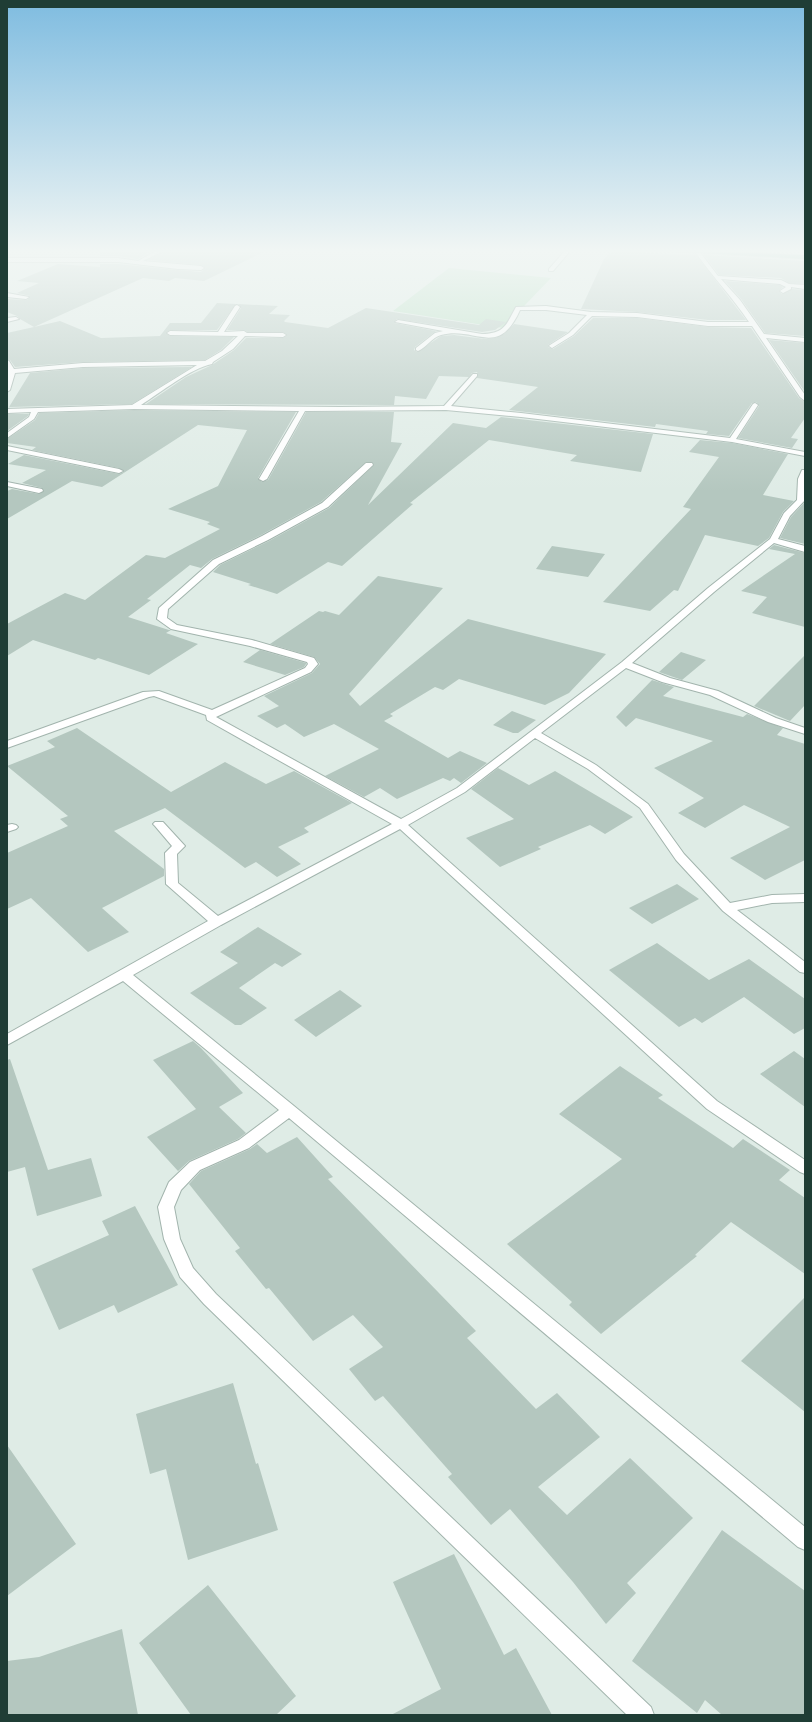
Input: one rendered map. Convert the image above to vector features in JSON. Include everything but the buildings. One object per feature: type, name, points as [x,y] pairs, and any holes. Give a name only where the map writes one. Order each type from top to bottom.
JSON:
[{"type":"street","points":[[454,331],[482,336],[497,334],[502,331]]},
{"type":"street","points":[[552,346],[574,331]]},
{"type":"street","points":[[758,331],[802,396],[805,398]]},
{"type":"street","points":[[418,349],[437,334],[458,332]]},
{"type":"street","points":[[170,333],[244,333],[283,335]]},
{"type":"street","points":[[134,406],[188,373],[210,363],[236,344],[244,333]]},
{"type":"street","points":[[761,336],[805,340]]},
{"type":"street","points":[[7,362],[10,372],[7,390]]},
{"type":"street","points":[[10,372],[92,365],[210,363]]},
{"type":"street","points":[[446,408],[475,375]]},
{"type":"street","points":[[732,440],[755,405]]},
{"type":"street","points":[[7,411],[134,406],[303,409],[446,408],[521,415],[732,440],[805,454]]},
{"type":"street","points":[[263,479],[303,409]]},
{"type":"street","points":[[7,436],[32,418],[36,410]]},
{"type":"street","points":[[7,448],[119,471]]},
{"type":"street","points":[[7,745],[147,694],[155,693],[212,714],[308,670],[313,664],[311,660],[252,643],[174,627],[162,619],[164,608],[216,562],[325,505],[369,465]]},
{"type":"street","points":[[7,1040],[217,922],[401,824],[461,790],[625,664],[711,590],[773,540],[787,515],[801,500],[802,479],[805,472]]},
{"type":"street","points":[[7,484],[39,491]]},
{"type":"street","points":[[773,540],[805,549]]},
{"type":"street","points":[[625,664],[666,680],[714,693],[772,720],[805,731]]},
{"type":"street","points":[[212,714],[211,718],[401,824],[712,1105],[805,1168]]},
{"type":"street","points":[[535,734],[592,767],[644,806],[680,857],[727,908],[805,968]]},
{"type":"street","points":[[159,824],[179,846],[171,853],[172,884],[217,922]]},
{"type":"street","points":[[727,908],[772,899],[805,898]]},
{"type":"street","points":[[124,975],[289,1110],[805,1540]]},
{"type":"street","points":[[289,1110],[244,1144],[195,1166],[176,1186],[166,1207],[172,1239],[186,1272],[210,1299],[643,1715]]}]
